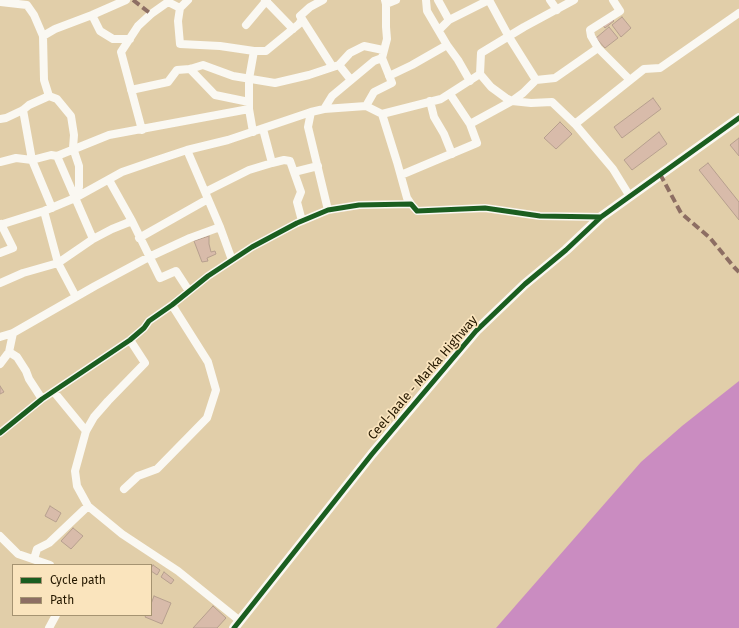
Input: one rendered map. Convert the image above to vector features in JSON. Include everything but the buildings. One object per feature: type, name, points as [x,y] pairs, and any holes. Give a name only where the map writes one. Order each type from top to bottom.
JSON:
[{"type":"street","points":[[43,36],[55,29],[126,0]]},
{"type":"street","points":[[188,0],[180,8],[178,20],[180,44],[220,46],[254,51],[266,51],[302,20]]},
{"type":"street","points":[[322,0],[310,7],[300,16],[336,66],[351,80]]},
{"type":"street","points":[[324,109],[332,96],[382,54],[387,39],[386,2],[396,0]]},
{"type":"street","points":[[426,0],[427,11],[470,81]]},
{"type":"street","points":[[439,30],[450,20],[489,0],[509,37],[536,80]]},
{"type":"street","points":[[550,0],[557,10]]},
{"type":"street","points":[[574,0],[524,27],[481,53],[480,74],[491,88],[512,101],[531,103],[552,102],[575,124],[613,169],[629,196]]},
{"type":"street","points":[[613,0],[620,11],[590,30],[598,48],[630,80]]},
{"type":"street","points":[[246,26],[266,1],[293,29]]},
{"type":"street","points":[[438,1],[450,20]]},
{"type":"street","points":[[0,2],[27,5],[34,15],[43,36],[44,80],[49,96]]},
{"type":"street","points":[[142,130],[120,52],[138,26],[151,14],[168,2],[180,8]]},
{"type":"street","points":[[575,124],[644,69],[660,68],[739,13]]},
{"type":"street","points":[[92,15],[100,31],[113,39],[130,39]]},
{"type":"street","points":[[389,76],[447,45]]},
{"type":"street","points":[[131,90],[168,82],[177,70],[190,69],[203,65],[233,76],[275,84],[336,66],[350,53],[364,46],[382,54],[392,83],[374,92],[366,106]]},
{"type":"street","points":[[470,124],[512,101],[523,93],[536,80],[555,78],[598,48]]},
{"type":"street","points":[[253,132],[249,105],[249,79],[254,51]]},
{"type":"street","points":[[190,69],[215,95],[249,105]]},
{"type":"street","points":[[0,253],[12,248],[1,224],[44,212],[75,198],[122,172],[187,150],[228,140],[324,109],[366,106],[382,114],[441,99],[480,74]]},
{"type":"street","points":[[401,175],[477,143],[470,124],[450,94]]},
{"type":"street","points":[[0,119],[6,118],[49,96],[57,99],[71,116],[74,135],[74,148],[79,166],[79,187],[75,198]]},
{"type":"street","points":[[430,101],[434,117],[444,134],[452,154]]},
{"type":"street","points":[[0,162],[16,158],[32,160],[51,155],[57,156],[109,135],[142,130],[249,105]]},
{"type":"street","points":[[23,110],[32,160],[52,208]]},
{"type":"street","points":[[311,112],[308,126],[328,210]]},
{"type":"street","points":[[382,114],[407,198],[418,211],[485,208],[540,216],[601,217]]},
{"type":"street","name":"Ceel-Jaale - Marka Highway","points":[[237,625],[372,454],[476,331],[525,284],[566,250],[601,217],[739,118]]},
{"type":"street","points":[[263,128],[272,163]]},
{"type":"street","points":[[187,150],[220,227],[232,260]]},
{"type":"street","points":[[57,156],[94,239]]},
{"type":"street","points":[[140,238],[249,170],[284,160],[290,161],[301,192],[297,202],[302,221]]},
{"type":"street","points":[[294,172],[318,166]]},
{"type":"street","points":[[109,180],[132,221],[148,257],[160,278],[176,271],[189,291]]},
{"type":"street","points":[[2,429],[42,399],[130,340],[144,328],[149,321],[172,305],[208,276],[252,247],[302,221],[328,210],[359,205],[411,204]]},
{"type":"street","points":[[44,212],[58,264],[76,297]]},
{"type":"street","points":[[0,283],[23,273],[58,264],[94,239],[112,229],[132,221]]},
{"type":"street","points":[[0,337],[13,333],[148,257],[190,238],[220,227]]},
{"type":"street","points":[[124,490],[138,476],[157,469],[207,418],[216,390],[208,362],[172,305]]},
{"type":"street","points":[[0,364],[9,352],[13,333]]},
{"type":"street","points":[[130,340],[145,362],[94,417],[86,430],[75,471],[77,486],[88,506],[122,534],[178,571],[237,625]]},
{"type":"street","points":[[9,352],[17,357],[42,399]]},
{"type":"street","points":[[54,392],[86,430]]},
{"type":"street","points":[[34,559],[37,549],[49,543],[88,506]]},
{"type":"street","points":[[0,536],[18,554],[47,564]]},
{"type":"street","points":[[49,628],[55,616]]},
{"type":"shaded area","points":[[739,381],[739,628],[496,628],[641,462],[682,426]]},
{"type":"marked path","points":[[133,0],[151,14]]},
{"type":"marked path","points":[[660,174],[681,213],[710,238],[739,272]]},
{"type":"cycle path","points":[[234,628],[372,454],[476,331],[525,284],[566,250],[601,217],[739,118]]},
{"type":"cycle path","points":[[0,433],[42,399],[130,340],[144,328],[149,321],[172,305],[208,276],[252,247],[297,223],[328,210],[359,205],[411,204],[417,211],[485,208],[540,216],[601,217]]}]
